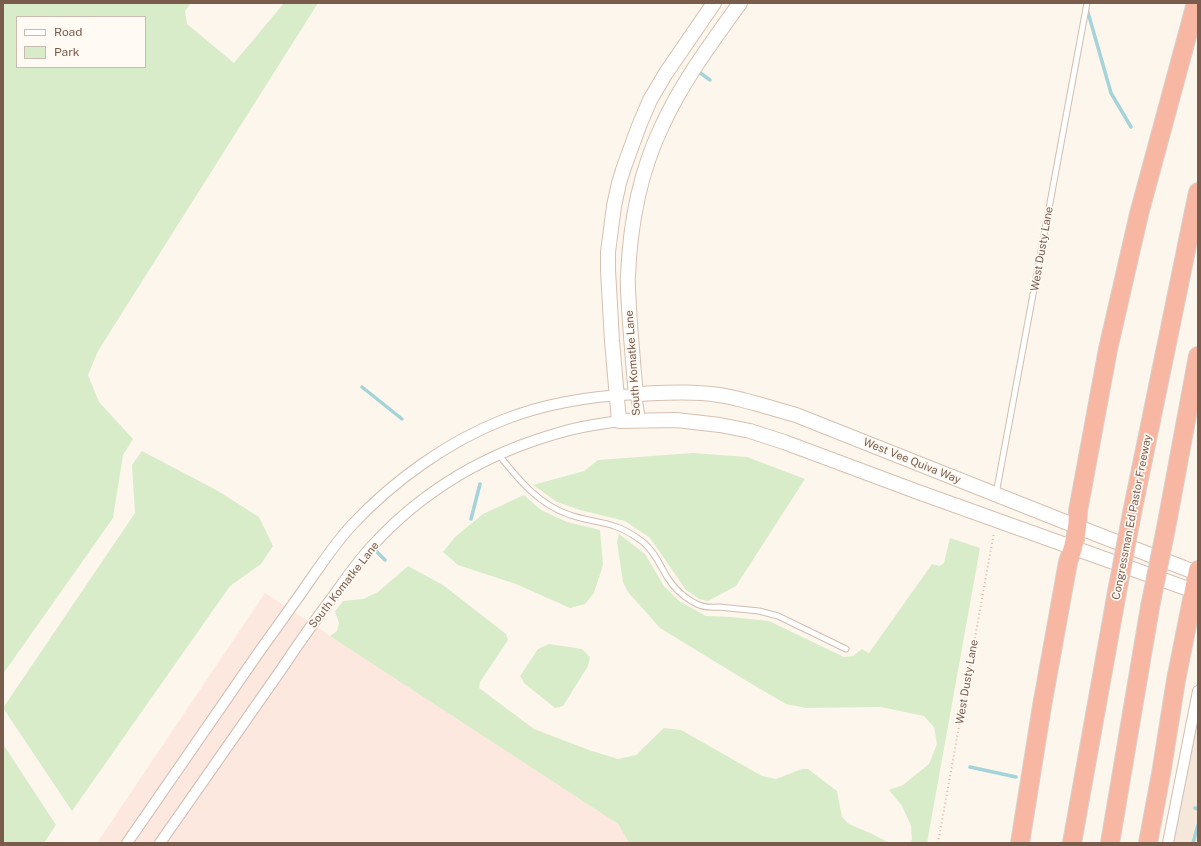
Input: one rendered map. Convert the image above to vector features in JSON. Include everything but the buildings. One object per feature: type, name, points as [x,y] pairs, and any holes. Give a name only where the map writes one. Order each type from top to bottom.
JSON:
[{"type":"highway","points":[[1020,843],[1068,562],[1078,527],[1078,511],[1108,349],[1140,214],[1196,3]]},
{"type":"highway","name":"Congressman Ed Pastor Freeway","points":[[1072,843],[1132,513],[1198,192]]},
{"type":"highway","points":[[1110,843],[1150,607],[1198,356]]},
{"type":"highway","points":[[1148,843],[1176,680],[1198,572]]},
{"type":"street","name":"South Komatke Lane","points":[[127,843],[331,550],[350,526],[371,506],[391,488],[435,456],[458,442],[504,420],[555,404],[617,394],[608,270],[610,230],[619,183],[639,126],[650,100],[666,73],[714,3]]},
{"type":"street","name":"South Komatke Lane","points":[[160,843],[293,652],[356,566],[390,527],[430,493],[498,454],[562,431],[619,421],[640,420],[630,333],[628,277],[632,229],[642,180],[656,140],[675,100],[693,70],[740,3]]},
{"type":"street","name":"West Vee Quiva Way","points":[[617,394],[698,393],[758,404],[796,415],[1078,527],[1198,572]]},
{"type":"street","points":[[617,394],[619,421]]},
{"type":"street","points":[[640,420],[676,420],[720,425],[750,431],[784,442],[996,521],[1194,591]]},
{"type":"street","points":[[1168,843],[1198,691]]},
{"type":"lane","name":"West Dusty Lane","points":[[996,494],[1087,3]]},
{"type":"lane","points":[[498,454],[528,490],[551,507],[568,515],[585,520],[616,526],[644,544],[656,558],[675,588],[686,599],[699,606],[759,611],[778,616],[846,649]]},
{"type":"path","name":"West Dusty Lane","points":[[938,843],[996,521]]},
{"type":"shaded area","points":[[265,593],[618,824],[629,843],[97,843]]},
{"type":"shaded area","points":[[1198,696],[1198,843],[1167,843]]},
{"type":"green space","points":[[3,3],[191,3],[185,11],[187,24],[234,63],[284,3],[318,3],[98,351],[88,375],[99,402],[133,439],[123,455],[113,518],[3,674]]},
{"type":"green space","points":[[142,451],[218,491],[259,517],[273,546],[261,564],[230,586],[72,811],[3,708],[135,513],[132,465]]},
{"type":"green space","points":[[693,453],[747,457],[805,479],[736,586],[708,601],[699,599],[686,590],[650,538],[625,521],[580,510],[557,502],[533,485],[584,471],[598,460]]},
{"type":"green space","points":[[524,495],[541,510],[567,522],[600,530],[603,565],[594,593],[585,604],[570,608],[516,584],[458,565],[443,552],[455,537],[483,514]]},
{"type":"green space","points":[[619,534],[645,554],[664,586],[679,601],[706,616],[769,621],[844,657],[853,656],[862,649],[869,653],[932,564],[940,566],[944,563],[950,538],[980,548],[927,843],[910,843],[912,839],[911,826],[902,806],[889,790],[903,785],[929,764],[937,744],[934,727],[924,716],[881,707],[806,708],[786,704],[750,683],[660,628],[628,592],[623,582],[617,542]]},
{"type":"green space","points":[[408,566],[443,585],[506,634],[508,640],[480,682],[479,688],[534,729],[589,750],[618,759],[636,755],[664,728],[681,730],[762,776],[776,779],[802,769],[808,769],[837,791],[842,817],[849,824],[890,843],[629,843],[618,824],[330,636],[337,631],[339,623],[335,611],[343,601],[363,599],[378,592]]},
{"type":"green space","points":[[549,644],[582,649],[590,657],[588,666],[563,706],[555,708],[524,683],[520,676],[538,649]]},
{"type":"green space","points":[[3,744],[56,825],[44,843],[3,843]]},
{"type":"waterway","points":[[1087,9],[1111,93],[1131,127]]},
{"type":"waterway","points":[[699,72],[710,80]]},
{"type":"waterway","points":[[362,387],[402,419]]},
{"type":"waterway","points":[[471,519],[480,484]]},
{"type":"waterway","points":[[376,551],[385,560]]},
{"type":"waterway","points":[[970,767],[1016,777]]},
{"type":"waterway","points":[[1193,843],[1198,825]]}]
